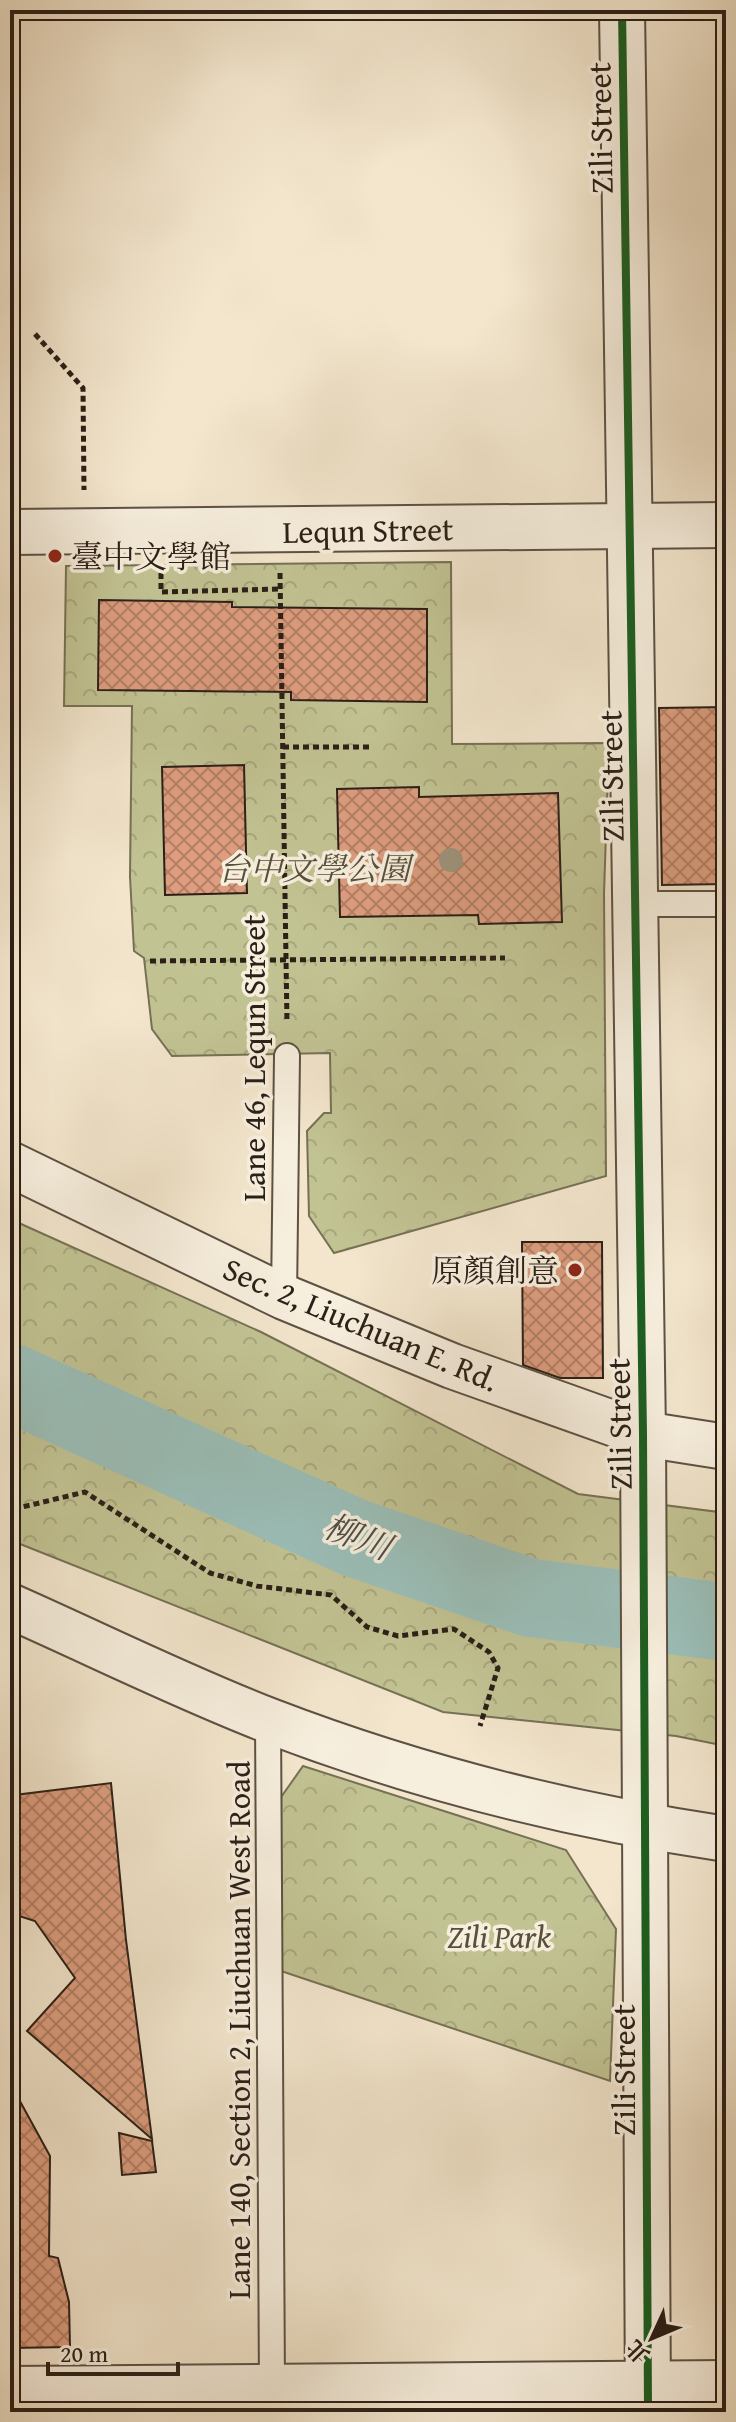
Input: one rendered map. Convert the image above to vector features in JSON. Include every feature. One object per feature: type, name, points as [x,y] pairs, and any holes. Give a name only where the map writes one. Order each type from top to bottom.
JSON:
[{"type":"street","name":"Zili Street","points":[[622,10],[643,1434],[648,2398]]},
{"type":"street","name":"Lequn Street","points":[[10,532],[726,525]]},
{"type":"street","name":"Sec. 2, Liuchuan E. Rd.","points":[[10,1164],[284,1297],[452,1366],[643,1434],[726,1447]]},
{"type":"street","points":[[10,1606],[268,1720],[493,1792],[645,1828],[726,1839]]},
{"type":"street","points":[[10,2389],[272,2387],[648,2398],[726,2383]]},
{"type":"lane","points":[[637,904],[726,904]]},
{"type":"lane","name":"Lane 46, Lequn Street","points":[[284,1297],[287,1056]]},
{"type":"lane","name":"Lane 140, Section 2, Liuchuan West Road","points":[[268,1720],[272,2387]]},
{"type":"path","points":[[35,334],[83,388],[85,531]]},
{"type":"path","points":[[162,532],[161,592],[281,589]]},
{"type":"path","points":[[283,747],[371,747]]},
{"type":"path","points":[[150,961],[505,958]]},
{"type":"path","points":[[14,1509],[85,1492],[210,1573],[257,1586],[331,1595],[367,1627],[398,1636],[454,1629],[489,1652],[498,1668],[480,1726]]},
{"type":"green space","name":"台中文學公園","points":[[451,562],[452,744],[609,743],[604,894],[606,1176],[334,1253],[309,1216],[307,1131],[324,1113],[331,1113],[330,1053],[172,1056],[152,1029],[144,958],[134,951],[130,877],[132,706],[64,706],[66,566]]},
{"type":"green space","points":[[10,1219],[261,1332],[578,1494],[726,1513],[726,1746],[676,1736],[443,1712],[10,1540]]},
{"type":"green space","name":"Zili Park","points":[[303,1766],[566,1850],[616,1929],[610,2081],[281,1971],[279,1800]]},
{"type":"building","points":[[99,600],[232,602],[232,607],[427,609],[427,702],[291,700],[291,692],[98,690]]},
{"type":"building","points":[[726,707],[726,884],[662,885],[659,708]]},
{"type":"building","points":[[244,765],[247,893],[165,895],[162,767]]},
{"type":"building","points":[[419,787],[419,797],[558,793],[562,922],[479,924],[478,915],[340,917],[337,789]]},
{"type":"building","points":[[522,1242],[602,1242],[603,1378],[560,1378],[523,1365]]},
{"type":"building","points":[[111,1783],[126,1940],[152,2139],[27,2031],[75,1978],[35,1921],[16,1915],[15,1795]]},
{"type":"building","points":[[10,2083],[50,2156],[49,2256],[58,2258],[69,2302],[70,2347],[10,2348]]},
{"type":"building","points":[[119,2133],[152,2141],[156,2172],[122,2175]]},
{"type":"waterway","name":"柳川","points":[[10,1382],[355,1538],[531,1598],[726,1622]]},
{"type":"cycle path","points":[[622,10],[643,1434],[648,2412]]},
{"type":"place","name":"臺中文學館","points":[[55,556]]},
{"type":"place","name":"原顏創意","points":[[575,1270]]}]
